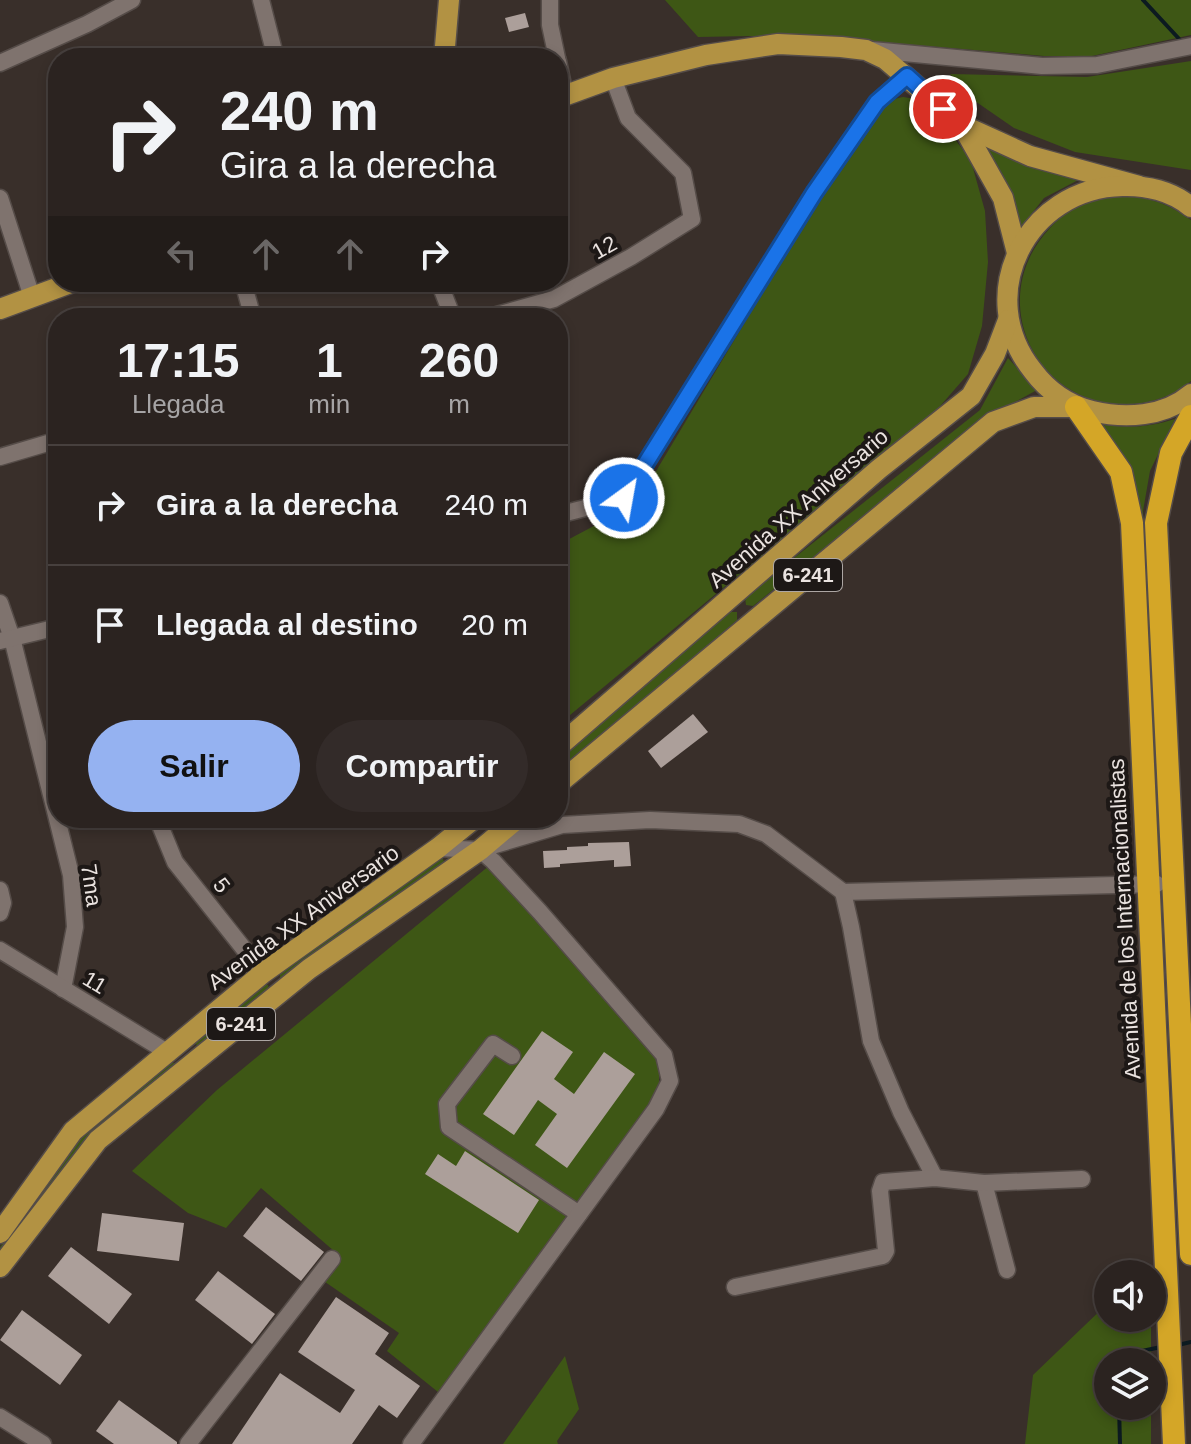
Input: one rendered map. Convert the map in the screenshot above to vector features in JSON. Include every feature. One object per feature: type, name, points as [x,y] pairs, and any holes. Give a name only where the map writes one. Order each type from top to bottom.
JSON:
[{"type":"highway","name":"Avenida de los Internacionalistas","points":[[1076,407],[1121,472],[1132,523],[1174,1444]]},
{"type":"highway","points":[[1191,416],[1171,453],[1156,523],[1173,883],[1184,980],[1191,1254]]},
{"type":"main road","points":[[445,48],[449,0]]},
{"type":"main road","points":[[568,94],[613,78],[706,55],[778,44],[866,50],[885,59],[907,76],[962,125],[1030,156],[1148,187],[1191,207]]},
{"type":"main road","points":[[962,125],[1003,198],[1017,253]]},
{"type":"main road","name":"6-241","points":[[1076,407],[1044,386],[1021,356],[1008,320],[1008,286],[1017,253],[1037,222],[1067,199],[1102,187],[1191,190]]},
{"type":"main road","points":[[0,309],[48,291]]},
{"type":"main road","name":"Avenida XX Aniversario","points":[[568,738],[879,469],[971,396],[995,354],[1008,320]]},
{"type":"main road","name":"6-241","points":[[568,776],[993,422],[1034,407],[1076,407],[1113,416],[1150,414],[1191,394]]},
{"type":"main road","name":"Avenida XX Aniversario","points":[[0,1233],[73,1131],[263,973],[463,828]]},
{"type":"main road","name":"Avenida XX Aniversario","points":[[0,1267],[98,1140],[309,969],[480,850],[506,828]]},
{"type":"street","points":[[0,63],[132,0]]},
{"type":"street","points":[[261,0],[273,47]]},
{"type":"street","points":[[550,0],[550,25],[555,48]]},
{"type":"street","points":[[866,50],[1042,66],[1097,65],[1184,48]]},
{"type":"street","points":[[568,512],[624,498],[814,193],[877,102],[907,76]]},
{"type":"street","name":"12","points":[[568,291],[692,219],[683,173],[628,118],[613,78]]},
{"type":"street","points":[[0,198],[32,297]]},
{"type":"street","name":"12","points":[[522,308],[567,292]]},
{"type":"street","points":[[0,457],[48,443]]},
{"type":"street","name":"7ma","points":[[0,603],[6,640],[48,792]]},
{"type":"street","points":[[6,640],[48,630]]},
{"type":"street","points":[[568,825],[650,820],[739,824],[766,834],[843,892],[1173,883]]},
{"type":"street","name":"7ma","points":[[58,828],[71,875],[75,927],[63,989]]},
{"type":"street","name":"5","points":[[161,828],[175,862],[263,973]]},
{"type":"street","points":[[438,848],[480,850],[552,828]]},
{"type":"street","points":[[411,1444],[656,1109],[670,1081],[664,1055],[540,912],[480,850]]},
{"type":"street","points":[[0,890],[3,903],[0,913]]},
{"type":"street","points":[[843,892],[871,1041],[901,1112],[935,1178]]},
{"type":"street","name":"11","points":[[0,950],[167,1052]]},
{"type":"street","points":[[512,1056],[493,1044],[447,1104],[449,1127],[579,1214]]},
{"type":"street","points":[[735,1287],[883,1256],[886,1251],[880,1191],[883,1182],[935,1178],[984,1183],[1082,1179]]},
{"type":"street","points":[[984,1183],[1007,1270]]},
{"type":"street","points":[[188,1444],[332,1259]]},
{"type":"street","points":[[0,1417],[43,1444]]},
{"type":"green space","points":[[665,0],[1191,0],[1191,35],[1092,56],[1044,56],[856,40],[698,37]]},
{"type":"green space","points":[[1191,61],[1191,170],[1075,152],[1014,128],[972,99],[950,74],[1087,77]]},
{"type":"green space","points":[[903,97],[916,99],[941,120],[971,161],[985,211],[988,262],[982,326],[968,374],[935,412],[568,717],[568,540],[637,503],[831,178],[890,100]]},
{"type":"green space","points":[[979,142],[1082,178],[1044,198],[1018,231],[1011,192],[1002,173]]},
{"type":"green space","points":[[1114,196],[1154,201],[1191,220],[1191,381],[1168,395],[1142,403],[1106,403],[1075,392],[1050,374],[1032,349],[1022,320],[1021,289],[1030,257],[1050,228],[1079,205]]},
{"type":"green space","points":[[1008,358],[1037,390],[989,416],[753,606],[746,605],[745,597],[980,410]]},
{"type":"green space","points":[[1175,419],[1150,471],[1143,511],[1164,870],[1157,870],[1137,508],[1098,424],[1137,426]]},
{"type":"green space","points":[[728,612],[737,612],[737,620],[568,766],[568,749]]},
{"type":"green space","points":[[443,859],[445,865],[289,977],[280,978],[280,969],[433,860]]},
{"type":"green space","points":[[490,865],[659,1061],[659,1095],[499,1316],[438,1392],[387,1351],[399,1333],[315,1275],[334,1251],[261,1188],[226,1228],[188,1213],[132,1171],[217,1090]]},
{"type":"green space","points":[[260,984],[268,985],[270,993],[202,1047],[195,1044],[199,1035]]},
{"type":"green space","points":[[169,1063],[179,1063],[92,1138],[0,1264],[0,1247],[82,1136]]},
{"type":"green space","points":[[1094,1316],[1094,1332],[1151,1332],[1151,1348],[1094,1348],[1094,1420],[1151,1420],[1151,1444],[1025,1444],[1033,1375]]},
{"type":"green space","points":[[565,1356],[579,1409],[557,1441],[558,1444],[503,1444]]},
{"type":"building","points":[[525,13],[529,27],[509,32],[505,18]]},
{"type":"building","points":[[693,714],[708,732],[661,768],[648,751]]},
{"type":"building","points":[[629,842],[631,866],[614,867],[614,860],[544,868],[543,851],[567,850],[567,847],[588,846],[588,843]]},
{"type":"building","points":[[542,1031],[573,1052],[554,1079],[574,1094],[604,1052],[635,1074],[567,1168],[535,1145],[557,1114],[538,1100],[514,1135],[483,1114]]},
{"type":"building","points":[[465,1151],[539,1200],[518,1233],[425,1174],[438,1154],[456,1166]]},
{"type":"building","points":[[266,1207],[324,1252],[301,1281],[243,1236]]},
{"type":"building","points":[[102,1213],[184,1223],[179,1261],[97,1251]]},
{"type":"building","points":[[71,1247],[132,1294],[109,1324],[48,1276]]},
{"type":"building","points":[[218,1271],[275,1314],[252,1344],[195,1300]]},
{"type":"building","points":[[336,1297],[389,1333],[375,1354],[420,1386],[397,1418],[379,1405],[352,1444],[232,1444],[280,1373],[340,1413],[355,1390],[298,1352]]},
{"type":"building","points":[[22,1310],[82,1355],[60,1385],[0,1340]]},
{"type":"building","points":[[119,1400],[177,1444],[114,1444],[96,1431]]},
{"type":"waterway","points":[[1143,0],[1182,42]]},
{"type":"waterway","points":[[1178,1345],[1191,1342]]},
{"type":"waterway","points":[[1156,1348],[1161,1347]]},
{"type":"waterway","points":[[1119,1420],[1120,1444]]},
{"type":"route","points":[[624,498],[814,193],[877,102],[907,76],[943,109]]}]
